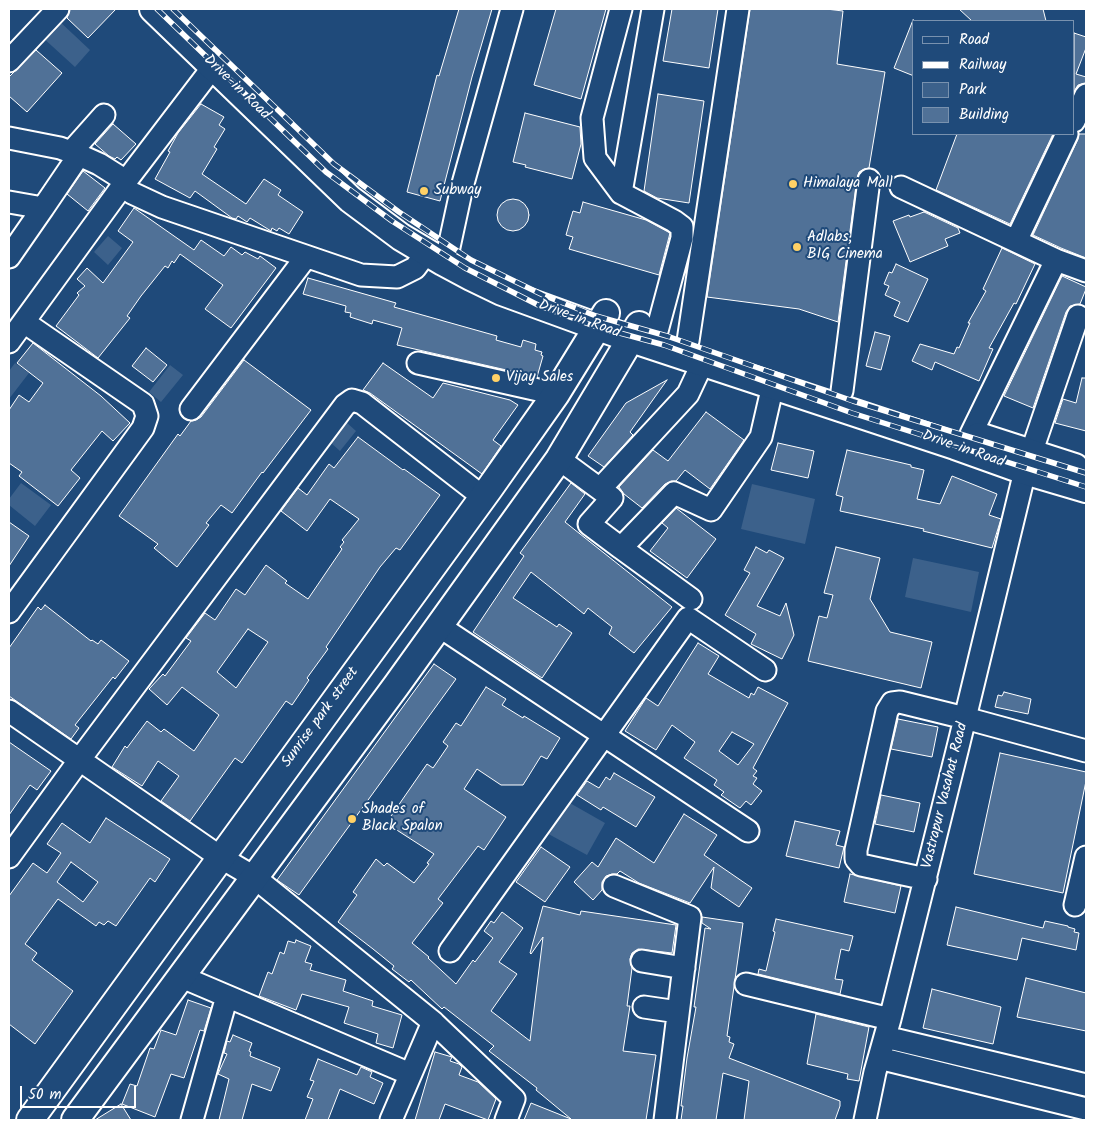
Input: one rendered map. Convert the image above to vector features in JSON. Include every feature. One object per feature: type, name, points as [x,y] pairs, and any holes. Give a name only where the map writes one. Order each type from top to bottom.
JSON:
[{"type":"main road","name":"Drive-in Road","points":[[153,9],[350,199],[401,237],[438,250]]},
{"type":"main road","name":"Drive-in Road","points":[[177,9],[360,187],[410,223],[438,250],[443,262],[502,292],[642,332],[688,341],[972,434],[1086,489]]},
{"type":"main road","name":"Sunrise park street","points":[[30,1120],[483,497],[556,394],[602,320]]},
{"type":"main road","name":"Drive-in Road","points":[[642,332],[704,362],[955,446],[1028,462],[1086,470]]},
{"type":"main road","points":[[74,1120],[182,977],[439,626],[559,459],[642,332]]},
{"type":"street","points":[[9,61],[58,9]]},
{"type":"street","points":[[12,133],[75,154],[98,164],[125,183],[132,193],[162,207],[361,275],[398,277],[415,268],[438,250],[462,187],[512,9]]},
{"type":"street","points":[[621,9],[592,118],[595,158],[621,193],[682,227],[682,238],[642,332]]},
{"type":"street","points":[[621,193],[653,9]]},
{"type":"street","points":[[688,341],[738,9]]},
{"type":"street","points":[[9,342],[213,66]]},
{"type":"street","points":[[1075,118],[1086,95]]},
{"type":"street","points":[[9,256],[43,208],[75,154],[104,115]]},
{"type":"street","points":[[1016,241],[1067,135]]},
{"type":"street","points":[[842,391],[870,180]]},
{"type":"street","points":[[901,187],[1056,260],[1086,271]]},
{"type":"street","points":[[9,202],[43,208]]},
{"type":"street","points":[[191,409],[306,256]]},
{"type":"street","points":[[972,434],[1056,260]]},
{"type":"street","name":"Vastrapur Vasahat Road","points":[[865,1120],[1028,462],[1078,316]]},
{"type":"street","points":[[9,612],[143,428],[147,416],[143,404],[24,322]]},
{"type":"street","points":[[600,489],[688,394],[704,362]]},
{"type":"street","points":[[418,363],[556,394]]},
{"type":"street","points":[[621,548],[674,493],[710,510],[761,437],[773,385]]},
{"type":"street","points":[[9,857],[345,405],[352,400],[362,403],[483,497]]},
{"type":"street","points":[[559,459],[612,498],[589,524],[690,599]]},
{"type":"street","points":[[450,951],[688,618],[765,670]]},
{"type":"street","points":[[439,626],[748,830]]},
{"type":"street","points":[[926,879],[861,865],[856,859],[856,850],[887,711],[892,703],[900,702],[965,718],[1086,751]]},
{"type":"street","points":[[9,711],[220,857],[254,877],[433,1022],[514,1099],[506,1120]]},
{"type":"street","points":[[1075,906],[1086,857]]},
{"type":"street","points":[[614,886],[690,917],[665,1120]]},
{"type":"street","points":[[642,960],[684,968]]},
{"type":"street","points":[[182,977],[410,1074]]},
{"type":"street","points":[[746,984],[888,1028],[1086,1085]]},
{"type":"street","points":[[192,1120],[227,996]]},
{"type":"street","points":[[644,1007],[678,1012]]},
{"type":"street","points":[[392,1120],[433,1022]]},
{"type":"street","points":[[879,1058],[1086,1109]]},
{"type":"green space","points":[[57,19],[90,50],[75,67],[41,36]]},
{"type":"green space","points":[[108,236],[122,248],[108,265],[94,252]]},
{"type":"green space","points":[[15,363],[29,373],[9,399],[9,371]]},
{"type":"green space","points":[[170,365],[183,375],[161,402],[149,392]]},
{"type":"green space","points":[[346,422],[356,431],[340,451],[330,442]]},
{"type":"green space","points":[[21,483],[51,505],[35,526],[9,505],[9,499]]},
{"type":"green space","points":[[752,484],[815,499],[805,544],[741,529]]},
{"type":"green space","points":[[913,558],[979,572],[971,612],[905,597]]},
{"type":"green space","points":[[561,798],[605,823],[587,855],[543,831]]},
{"type":"building","points":[[70,9],[116,9],[88,38],[67,18]]},
{"type":"building","points":[[459,9],[492,9],[472,77],[440,201],[407,192],[437,75],[439,76]]},
{"type":"building","points":[[556,9],[606,9],[581,99],[534,85]]},
{"type":"building","points":[[672,9],[718,9],[709,68],[663,61]]},
{"type":"building","name":"Himalaya Mall","points":[[750,9],[826,9],[843,11],[837,64],[885,72],[869,168],[859,172],[857,178],[838,322],[799,309],[707,297]]},
{"type":"building","points":[[959,9],[1043,9],[1046,20],[971,20]]},
{"type":"building","points":[[912,23],[912,75],[894,68]]},
{"type":"building","points":[[1075,33],[1086,37],[1086,48],[1076,74],[1086,77],[1086,83],[1078,85],[1075,90]]},
{"type":"building","points":[[36,50],[62,73],[27,112],[9,96],[9,77]]},
{"type":"building","points":[[658,94],[704,101],[689,203],[657,198],[644,191]]},
{"type":"building","points":[[201,104],[224,117],[219,125],[225,129],[214,147],[217,149],[202,174],[246,204],[264,179],[281,190],[278,195],[303,212],[289,234],[279,228],[277,231],[272,228],[271,231],[250,218],[247,222],[238,216],[236,219],[232,218],[195,191],[190,198],[155,179],[178,133]]},
{"type":"building","points":[[525,113],[580,127],[581,144],[572,179],[513,162]]},
{"type":"building","points":[[113,124],[136,144],[121,160],[117,157],[115,159],[109,156],[95,144]]},
{"type":"building","points":[[1079,134],[1086,134],[1086,258],[1033,235]]},
{"type":"building","points":[[957,135],[1053,135],[1010,224],[936,190]]},
{"type":"building","points":[[83,171],[105,188],[88,211],[67,194]]},
{"type":"building","points":[[513,199],[519,200],[524,204],[528,209],[528,221],[524,226],[519,230],[513,231],[507,230],[502,226],[498,221],[497,215],[498,209],[502,204],[507,200]]},
{"type":"building","points":[[583,202],[646,220],[670,233],[659,275],[569,249],[573,237],[566,235],[570,221],[573,211],[580,213]]},
{"type":"building","points":[[134,208],[194,250],[201,240],[224,256],[231,247],[242,255],[245,252],[258,259],[260,256],[276,268],[231,328],[205,309],[223,285],[180,254],[174,263],[172,261],[168,268],[165,266],[141,296],[127,316],[130,318],[98,358],[56,326],[79,295],[77,293],[85,286],[77,279],[87,268],[103,283],[133,242],[118,231]]},
{"type":"building","points":[[924,212],[958,228],[960,233],[945,239],[948,246],[910,262],[893,221]]},
{"type":"building","points":[[1002,248],[1035,264],[1016,304],[1014,303],[989,348],[993,349],[979,381],[935,362],[932,370],[912,361],[920,344],[954,354],[957,347],[959,348],[970,323],[968,323],[986,291],[983,289]]},
{"type":"building","points":[[896,264],[928,279],[908,322],[894,316],[900,302],[885,295],[889,286],[884,284],[889,272],[892,273]]},
{"type":"building","points":[[1062,276],[1086,287],[1086,289],[1080,304],[1070,306],[1066,312],[1033,408],[1004,396]]},
{"type":"building","points":[[308,278],[396,303],[394,307],[497,336],[496,340],[521,347],[523,340],[536,344],[535,350],[542,352],[541,355],[543,356],[537,377],[397,345],[402,328],[373,320],[372,324],[350,317],[351,313],[345,312],[346,306],[303,294]]},
{"type":"building","points":[[875,332],[890,336],[881,370],[866,366]]},
{"type":"building","points":[[33,343],[101,396],[130,423],[113,441],[102,431],[71,470],[80,478],[58,506],[19,476],[22,472],[9,463],[9,410],[19,395],[29,402],[43,383],[17,363]]},
{"type":"building","points":[[146,348],[167,365],[153,382],[132,366]]},
{"type":"building","points":[[244,360],[311,410],[232,513],[221,505],[206,523],[209,525],[177,567],[154,548],[158,544],[119,516],[178,434],[180,436],[191,421],[201,417]]},
{"type":"building","points":[[383,363],[433,398],[443,383],[510,400],[518,405],[493,440],[501,446],[482,474],[370,393],[363,390]]},
{"type":"building","points":[[1082,378],[1086,378],[1086,431],[1055,423],[1063,399],[1076,403]]},
{"type":"building","points":[[667,380],[630,432],[633,435],[604,467],[588,456],[626,403]]},
{"type":"building","points":[[706,412],[744,440],[710,489],[685,470],[676,481],[665,484],[642,508],[624,494],[619,487],[653,450],[668,461]]},
{"type":"building","points":[[358,437],[440,495],[400,550],[396,548],[380,567],[326,647],[328,649],[307,678],[309,680],[292,705],[286,701],[242,763],[235,758],[190,821],[161,801],[179,776],[158,761],[142,786],[112,767],[125,746],[127,748],[147,721],[161,732],[164,729],[194,751],[219,715],[182,687],[167,705],[149,689],[163,674],[165,676],[191,641],[186,638],[205,613],[215,620],[236,589],[245,595],[266,565],[287,581],[285,583],[308,599],[342,549],[340,547],[344,542],[342,540],[359,519],[330,499],[307,531],[281,511],[298,488],[307,495],[329,464],[334,468]],"holes":[[[248,629],[268,642],[236,688],[217,672]]]},
{"type":"building","points":[[778,443],[814,451],[808,478],[771,470]]},
{"type":"building","points":[[847,450],[911,465],[911,467],[924,470],[917,499],[940,504],[952,476],[997,494],[989,515],[1001,519],[992,548],[923,531],[924,529],[840,511],[843,497],[836,495]]},
{"type":"building","points":[[571,483],[585,494],[565,522],[672,607],[634,653],[609,634],[612,627],[588,608],[584,614],[531,572],[513,598],[557,627],[559,624],[572,633],[542,678],[473,632],[524,556],[520,553]]},
{"type":"building","points":[[676,508],[716,539],[687,578],[650,551],[668,528],[662,523]]},
{"type":"building","points":[[9,522],[29,536],[9,566]]},
{"type":"building","points":[[756,547],[767,553],[769,550],[784,558],[757,606],[780,616],[786,603],[794,635],[782,659],[751,644],[756,634],[725,615],[750,573],[744,570]]},
{"type":"building","points":[[836,547],[880,558],[870,599],[890,632],[932,642],[921,688],[808,661],[819,616],[827,618],[833,595],[824,593]]},
{"type":"building","points":[[45,605],[91,641],[98,644],[101,640],[129,661],[115,679],[113,677],[75,725],[79,728],[71,739],[9,696],[9,648],[38,607],[41,610]]},
{"type":"building","points":[[698,643],[719,656],[708,674],[749,698],[751,693],[754,695],[758,687],[788,703],[753,768],[757,771],[753,776],[757,778],[753,784],[762,791],[751,805],[746,801],[740,808],[721,795],[724,792],[714,785],[717,780],[684,758],[695,742],[672,725],[656,750],[625,731],[646,698],[658,706]],"holes":[[[732,732],[754,744],[738,765],[719,751]]]},
{"type":"building","points":[[434,664],[456,679],[299,895],[277,880]]},
{"type":"building","points":[[486,687],[506,699],[502,705],[560,738],[547,759],[541,756],[523,785],[501,785],[477,769],[464,789],[506,817],[484,850],[478,846],[438,899],[443,903],[412,943],[456,984],[473,960],[475,962],[493,938],[484,931],[491,921],[494,923],[502,912],[523,928],[499,962],[517,974],[491,1011],[530,1041],[543,937],[530,953],[543,906],[580,915],[581,911],[676,925],[672,953],[638,949],[632,953],[630,959],[632,968],[627,1006],[630,1006],[623,1051],[656,1055],[646,1120],[524,1120],[531,1103],[571,1119],[536,1090],[537,1088],[489,1051],[494,1046],[444,1007],[442,1009],[411,980],[409,982],[392,969],[394,966],[338,922],[357,895],[353,892],[376,859],[384,866],[387,863],[414,883],[429,864],[427,863],[434,854],[389,825],[394,818],[391,816],[427,764],[433,768],[448,746],[443,742],[456,723],[461,726]]},
{"type":"building","points":[[1004,692],[1031,699],[1028,714],[995,707],[998,695],[1002,696]]},
{"type":"building","points":[[898,719],[938,727],[932,757],[891,749]]},
{"type":"building","points":[[9,742],[51,771],[37,790],[30,785],[9,815]]},
{"type":"building","points":[[1000,753],[1086,772],[1086,781],[1063,893],[974,874]]},
{"type":"building","points":[[614,773],[655,797],[636,827],[603,807],[601,810],[577,795],[587,781],[599,788],[606,777],[610,780]]},
{"type":"building","points":[[881,795],[920,803],[914,832],[875,824]]},
{"type":"building","points":[[684,814],[717,835],[704,855],[752,888],[739,907],[711,888],[714,867],[690,903],[639,883],[620,871],[617,874],[606,876],[602,882],[602,890],[593,900],[574,882],[592,862],[598,867],[616,838],[654,863]]},
{"type":"building","points":[[106,818],[170,859],[155,882],[150,878],[116,926],[108,921],[104,925],[99,922],[96,926],[58,899],[25,944],[37,953],[32,960],[73,991],[35,1044],[9,1024],[9,896],[33,863],[47,873],[61,853],[47,844],[62,823],[90,843]],"holes":[[[71,862],[98,882],[83,902],[57,882]]]},
{"type":"building","points":[[795,821],[840,831],[836,845],[844,847],[839,868],[786,856]]},
{"type":"building","points":[[541,847],[570,867],[545,902],[516,882]]},
{"type":"building","points":[[850,874],[901,886],[895,913],[844,902]]},
{"type":"building","points":[[956,907],[1043,928],[1045,921],[1068,926],[1075,929],[1074,932],[1079,933],[1076,950],[1022,938],[1017,960],[947,945]]},
{"type":"building","points":[[702,917],[743,923],[727,1036],[730,1037],[729,1042],[734,1044],[729,1058],[840,1101],[835,1120],[744,1120],[749,1081],[723,1073],[716,1120],[681,1120],[687,1058],[696,1007],[694,1007],[705,928],[711,929],[702,923]]},
{"type":"building","points":[[776,919],[853,936],[849,951],[841,949],[835,979],[843,980],[840,994],[758,974],[759,969],[766,971]]},
{"type":"building","points":[[296,940],[311,946],[305,962],[312,964],[310,970],[346,980],[343,991],[373,1001],[372,1006],[402,1015],[393,1048],[376,1043],[378,1034],[344,1023],[349,1007],[302,994],[296,1010],[259,996],[268,972],[272,974],[280,952],[284,954],[288,941],[295,943]]},
{"type":"building","points":[[1026,978],[1086,993],[1086,1031],[1017,1017]]},
{"type":"building","points":[[932,989],[1001,1007],[993,1044],[923,1028]]},
{"type":"building","points":[[188,1000],[211,1008],[204,1031],[200,1030],[184,1078],[171,1074],[155,1117],[122,1104],[130,1084],[137,1086],[150,1048],[154,1049],[161,1030],[176,1035]]},
{"type":"building","points":[[816,1014],[869,1027],[859,1081],[847,1079],[848,1074],[807,1064]]},
{"type":"building","points":[[233,1035],[252,1043],[249,1051],[251,1052],[250,1056],[280,1068],[271,1091],[252,1084],[242,1120],[219,1120],[229,1079],[218,1074],[227,1054],[224,1053],[227,1041],[230,1042]]},
{"type":"building","points":[[435,1052],[452,1057],[450,1061],[462,1067],[459,1075],[478,1082],[496,1099],[488,1120],[445,1104],[439,1120],[415,1120]]},
{"type":"building","points":[[318,1059],[357,1075],[361,1067],[372,1072],[370,1077],[383,1083],[374,1104],[340,1089],[328,1120],[305,1120],[313,1099],[307,1097],[314,1081],[310,1080]]},
{"type":"building","points":[[121,1104],[131,1120],[95,1120]]},
{"type":"railway","points":[[157,9],[326,172],[392,221],[465,268],[540,306],[594,326],[664,345],[852,413],[1086,487]]},
{"type":"railway","points":[[173,9],[334,164],[399,212],[471,260],[543,295],[596,316],[667,336],[853,401],[1086,473]]},
{"type":"place","name":"Himalaya Mall","points":[[793,184]]},
{"type":"place","name":"Subway","points":[[424,191]]},
{"type":"place","name":"Adlabs, BIG Cinema","points":[[797,247]]},
{"type":"place","name":"Vijay Sales","points":[[496,378]]},
{"type":"place","name":"Shades of Black Spalon","points":[[352,819]]}]
